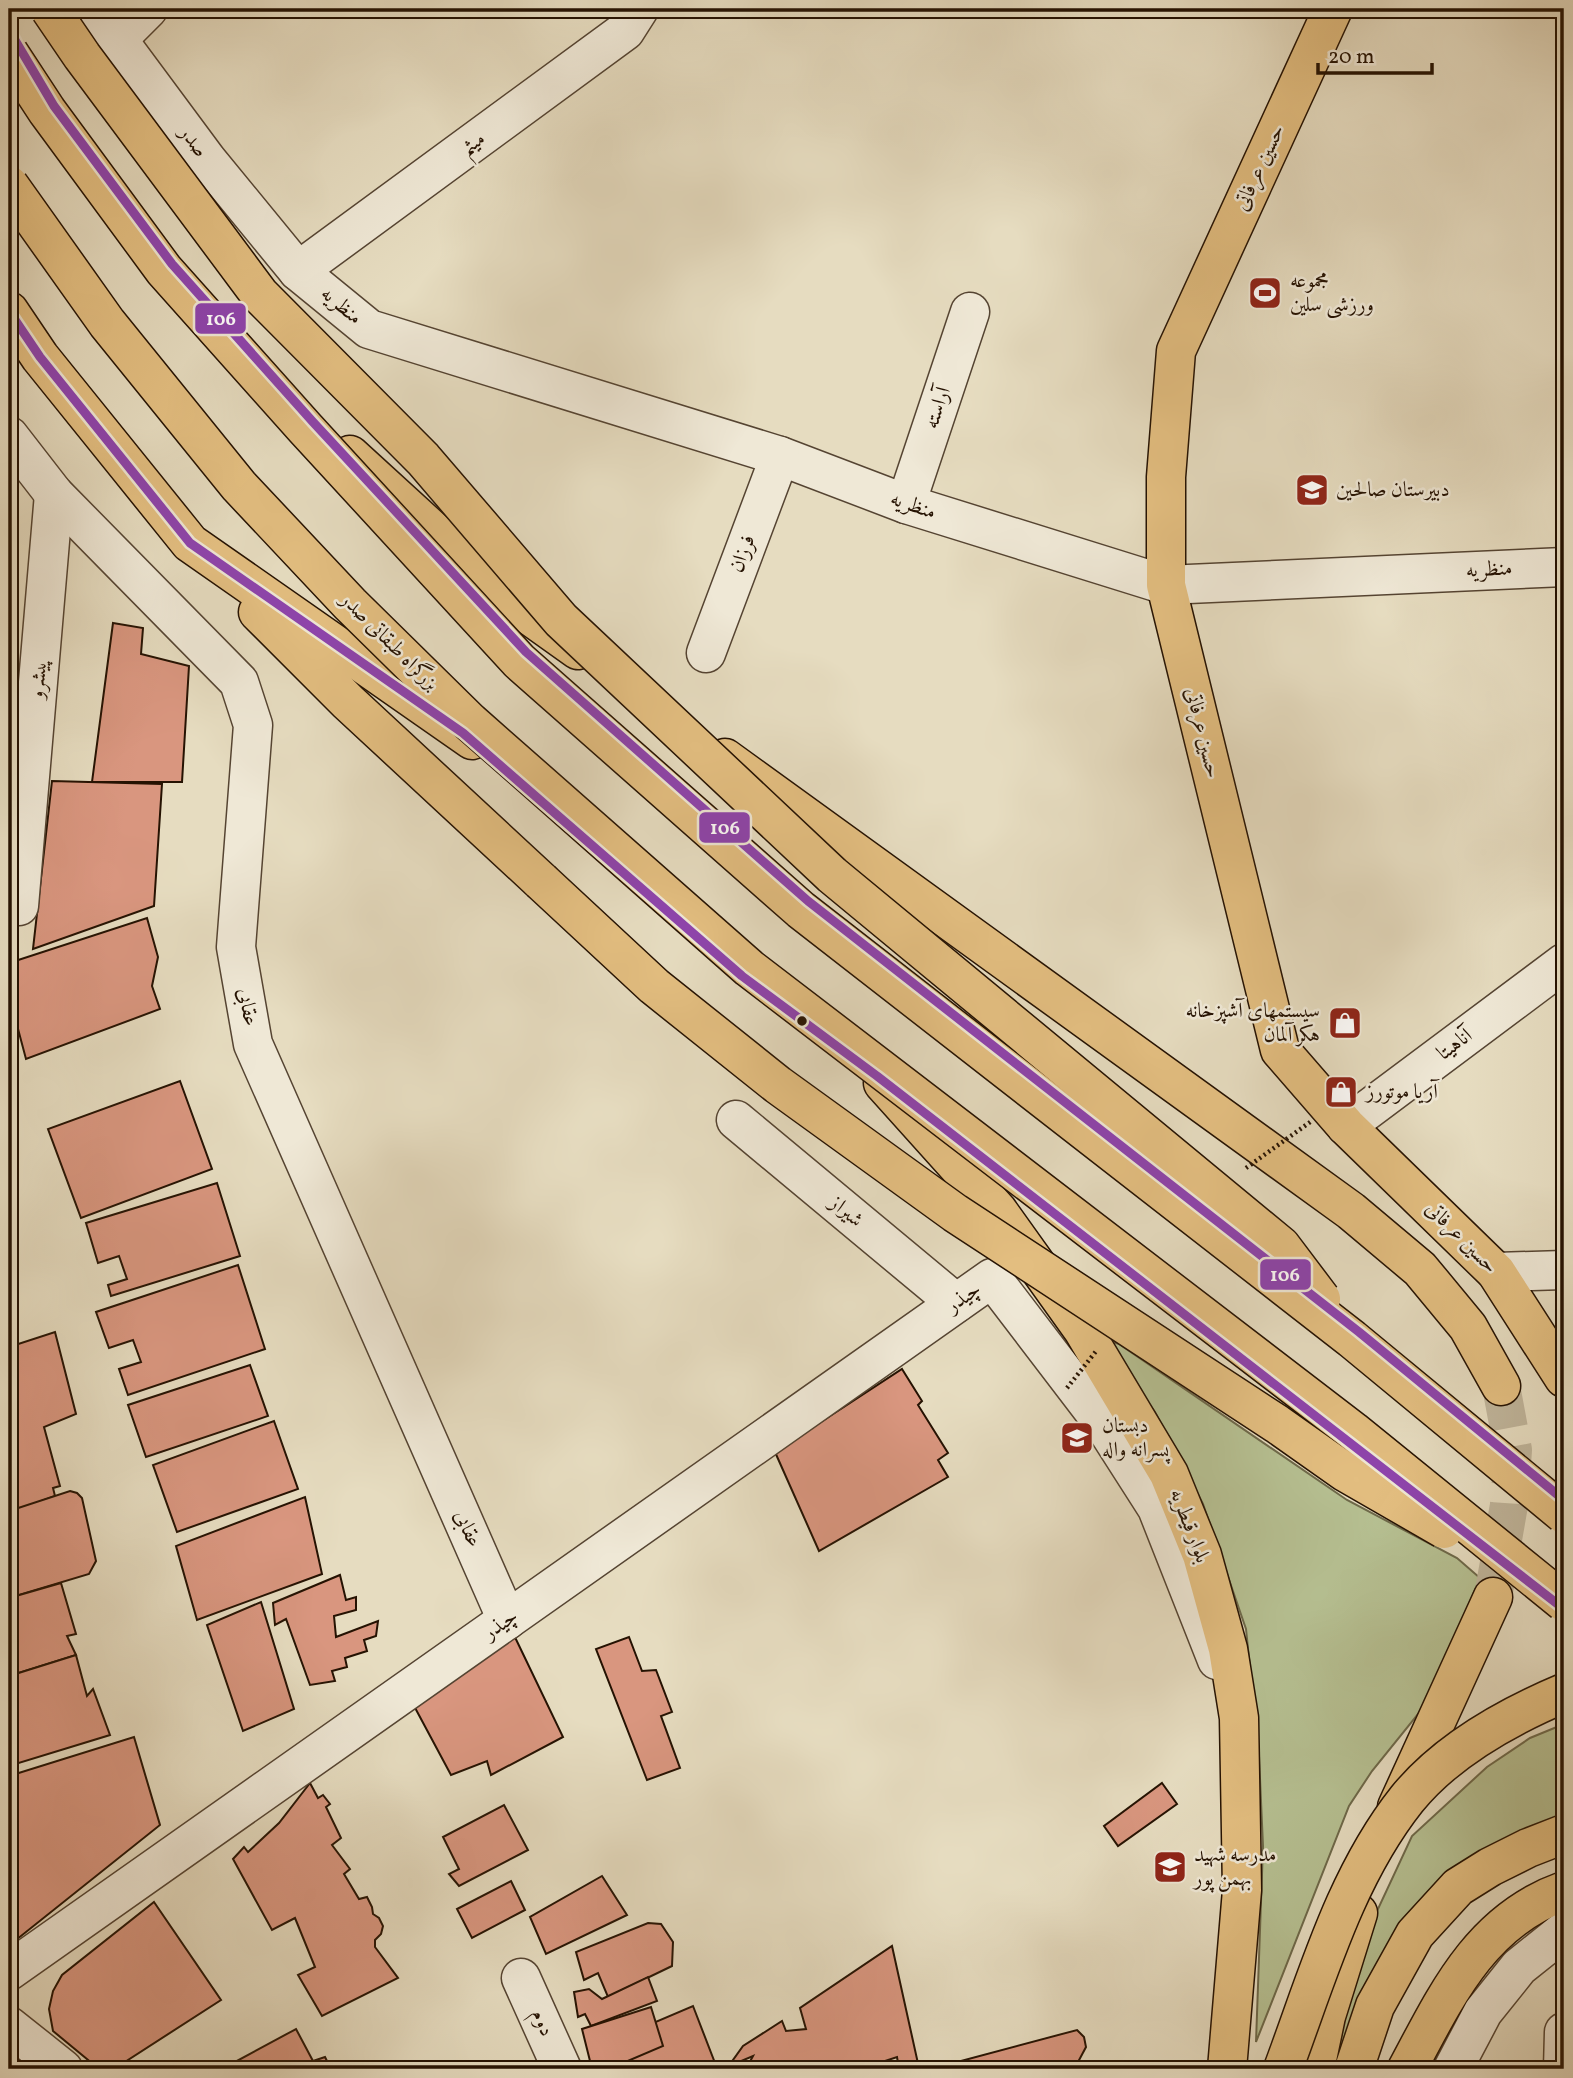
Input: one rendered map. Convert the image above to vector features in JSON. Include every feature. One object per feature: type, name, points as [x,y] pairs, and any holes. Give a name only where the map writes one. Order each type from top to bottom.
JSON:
[{"type":"main road","points":[[50,9],[260,295],[424,459],[561,620],[832,875],[1281,1246],[1352,1339]]},
{"type":"main road","name":"حسین عرفاتی","points":[[1333,9],[1176,351],[1166,477],[1166,585],[1280,1050],[1346,1126],[1496,1272],[1564,1378]]},
{"type":"main road","points":[[9,30],[54,106],[172,264],[313,422],[526,652],[808,901],[1359,1332],[1564,1500]]},
{"type":"main road","points":[[9,53],[47,111],[164,270],[304,428],[519,661],[801,910],[1352,1339],[1564,1514]]},
{"type":"main road","name":"بزرگراه طبقاتی صدر","points":[[9,185],[107,324],[239,486],[350,604],[470,722],[749,968],[1353,1431],[1556,1598]]},
{"type":"main road","points":[[9,311],[40,357],[190,543],[348,702],[664,994],[778,1085],[955,1213],[1277,1424],[1345,1472],[1556,1598]]},
{"type":"main road","points":[[313,422],[512,603],[1351,1212],[1420,1269],[1468,1327],[1502,1386]]},
{"type":"main road","points":[[190,543],[463,733],[742,976],[877,1076],[1556,1598]]},
{"type":"main road","name":"بلوار قیطریه","points":[[877,1076],[998,1211],[1083,1330],[1169,1474],[1202,1555],[1228,1648],[1239,1718],[1242,1890],[1227,2069]]},
{"type":"main road","points":[[1315,2069],[1325,2016],[1375,1857],[1447,1693],[1493,1597]]},
{"type":"main road","points":[[1283,2069],[1360,1871],[1407,1799],[1441,1765],[1491,1728],[1564,1693]]},
{"type":"main road","points":[[1354,2069],[1375,2007],[1415,1934],[1458,1887],[1509,1857],[1564,1835]]},
{"type":"main road","points":[[1407,2069],[1465,1968],[1493,1934],[1523,1912],[1564,1891]]},
{"type":"street","name":"صدر","points":[[95,9],[206,160],[298,271]]},
{"type":"street","points":[[117,40],[148,9]]},
{"type":"street","name":"میثم","points":[[298,271],[625,31],[639,9]]},
{"type":"street","name":"منظریه","points":[[298,271],[369,329],[780,456],[906,504],[1166,585],[1564,567]]},
{"type":"street","name":"آراسته","points":[[906,504],[970,312]]},
{"type":"street","name":"عقابی","points":[[9,436],[54,494],[239,682],[253,725],[236,947],[253,1044],[507,1620]]},
{"type":"street","name":"فرزان","points":[[706,653],[780,456]]},
{"type":"street","name":"پیشرو","points":[[19,906],[54,494]]},
{"type":"street","name":"آناهیتا","points":[[1346,1126],[1564,963]]},
{"type":"street","name":"شیراز","points":[[736,1120],[957,1303]]},
{"type":"street","points":[[1496,1272],[1564,1270]]},
{"type":"street","name":"چیذر","points":[[9,1971],[992,1278],[1102,1422],[1157,1508],[1239,1718]]},
{"type":"street","points":[[1453,2069],[1483,2012],[1519,1967],[1564,1931]]},
{"type":"street","name":"دوم","points":[[521,1978],[562,2069]]},
{"type":"street","points":[[9,2026],[63,2069]]},
{"type":"street","points":[[1563,2069],[1564,2032]]},
{"type":"green space","points":[[1088,1334],[1119,1344],[1347,1500],[1457,1558],[1480,1578],[1427,1703],[1372,1771],[1349,1806],[1256,2042],[1263,1846],[1259,1756],[1246,1629],[1203,1504],[1155,1412],[1122,1367]]},
{"type":"green space","points":[[1564,1724],[1564,1821],[1484,1854],[1342,2069],[1331,2069],[1356,1956],[1412,1836],[1487,1767],[1530,1738]]},
{"type":"building","points":[[113,623],[143,628],[141,654],[189,666],[182,782],[92,782]]},
{"type":"building","points":[[52,781],[162,784],[154,906],[33,949]]},
{"type":"building","points":[[147,918],[158,957],[152,986],[160,1009],[26,1059],[9,995],[9,963]]},
{"type":"building","points":[[180,1081],[212,1169],[81,1218],[48,1129]]},
{"type":"building","points":[[217,1183],[240,1256],[111,1296],[108,1285],[127,1279],[119,1256],[98,1263],[86,1223]]},
{"type":"building","points":[[238,1265],[265,1349],[128,1395],[119,1369],[141,1362],[133,1340],[109,1348],[96,1312]]},
{"type":"building","points":[[55,1332],[76,1414],[44,1427],[60,1486],[53,1488],[55,1496],[9,1513],[9,1347]]},
{"type":"building","points":[[250,1365],[268,1416],[146,1457],[128,1405]]},
{"type":"building","points":[[902,1369],[922,1401],[918,1405],[948,1453],[938,1460],[948,1477],[819,1551],[775,1452]]},
{"type":"building","points":[[274,1421],[298,1489],[177,1532],[153,1465]]},
{"type":"building","points":[[70,1491],[82,1498],[96,1561],[89,1574],[9,1598],[9,1511]]},
{"type":"building","points":[[305,1497],[322,1574],[197,1620],[176,1546]]},
{"type":"building","points":[[340,1575],[346,1600],[356,1597],[356,1610],[334,1616],[336,1637],[378,1621],[376,1636],[364,1640],[367,1651],[345,1658],[347,1667],[332,1671],[335,1681],[310,1685],[286,1619],[275,1625],[273,1603]]},
{"type":"building","points":[[61,1583],[76,1634],[67,1636],[76,1655],[9,1676],[9,1598]]},
{"type":"building","points":[[261,1602],[294,1709],[243,1731],[207,1625]]},
{"type":"building","points":[[512,1631],[563,1737],[491,1775],[487,1761],[451,1775],[413,1704]]},
{"type":"building","points":[[629,1637],[642,1671],[656,1670],[672,1712],[661,1716],[680,1768],[647,1780],[596,1649]]},
{"type":"building","points":[[76,1655],[87,1696],[93,1689],[110,1735],[9,1766],[9,1676]]},
{"type":"building","points":[[134,1737],[160,1825],[16,1940],[9,1938],[9,1776]]},
{"type":"building","points":[[310,1783],[318,1798],[323,1795],[330,1804],[326,1807],[341,1838],[332,1845],[350,1869],[344,1874],[359,1899],[367,1897],[373,1914],[383,1926],[381,1934],[375,1940],[375,1947],[398,1978],[322,2016],[298,1975],[315,1967],[295,1918],[272,1930],[233,1859],[244,1847],[248,1852],[279,1823]]},
{"type":"building","points":[[1162,1783],[1177,1804],[1118,1846],[1104,1826]]},
{"type":"building","points":[[504,1805],[528,1850],[459,1886],[449,1874],[459,1869],[443,1837]]},
{"type":"building","points":[[602,1876],[627,1915],[546,1954],[530,1917]]},
{"type":"building","points":[[511,1881],[525,1910],[472,1938],[457,1909]]},
{"type":"building","points":[[154,1902],[221,2000],[114,2069],[99,2069],[53,2031],[49,2009],[53,1991],[62,1975]]},
{"type":"building","points":[[648,1923],[661,1924],[673,1942],[672,1966],[608,1997],[598,1973],[584,1980],[576,1952]]},
{"type":"building","points":[[892,1946],[919,2068],[899,2069],[897,2057],[876,2064],[877,2069],[746,2069],[753,2056],[741,2061],[735,2069],[728,2067],[743,2046],[782,2021],[786,2031],[806,2029],[800,2008]]},
{"type":"building","points":[[648,1977],[657,2001],[591,2026],[585,2014],[578,2017],[574,1992],[589,1989],[602,1999]]},
{"type":"building","points":[[693,2006],[715,2063],[704,2069],[612,2069],[604,2044]]},
{"type":"building","points":[[651,2007],[663,2046],[609,2069],[592,2069],[582,2029]]},
{"type":"building","points":[[296,2029],[313,2061],[325,2057],[331,2069],[222,2069]]},
{"type":"building","points":[[1077,2030],[1084,2037],[1086,2047],[1078,2062],[1086,2066],[1085,2069],[931,2069]]},
{"type":"tunnel","points":[[1493,1597],[1509,1505],[1513,1450],[1501,1386]]},
{"type":"transit line","name":"106","points":[[9,30],[54,106],[172,264],[313,422],[526,652],[808,901],[1359,1332],[1564,1500]]},
{"type":"transit line","name":"106","points":[[9,311],[40,357],[190,543],[463,733],[742,976],[877,1076],[1564,1609]]},
{"type":"place","name":"مجموعه ورزشی سلین","points":[[1265,293]]},
{"type":"place","name":"دبیرستان صالحین","points":[[1312,490]]},
{"type":"place","name":"سیستمهای آشپزخانه هکر آلمان","points":[[1345,1023]]},
{"type":"place","name":"آریا موتورز","points":[[1341,1092]]},
{"type":"place","name":"دبستان پسرانه واله","points":[[1077,1438]]},
{"type":"place","name":"مدرسه شهید بهمن پور","points":[[1170,1867]]}]
